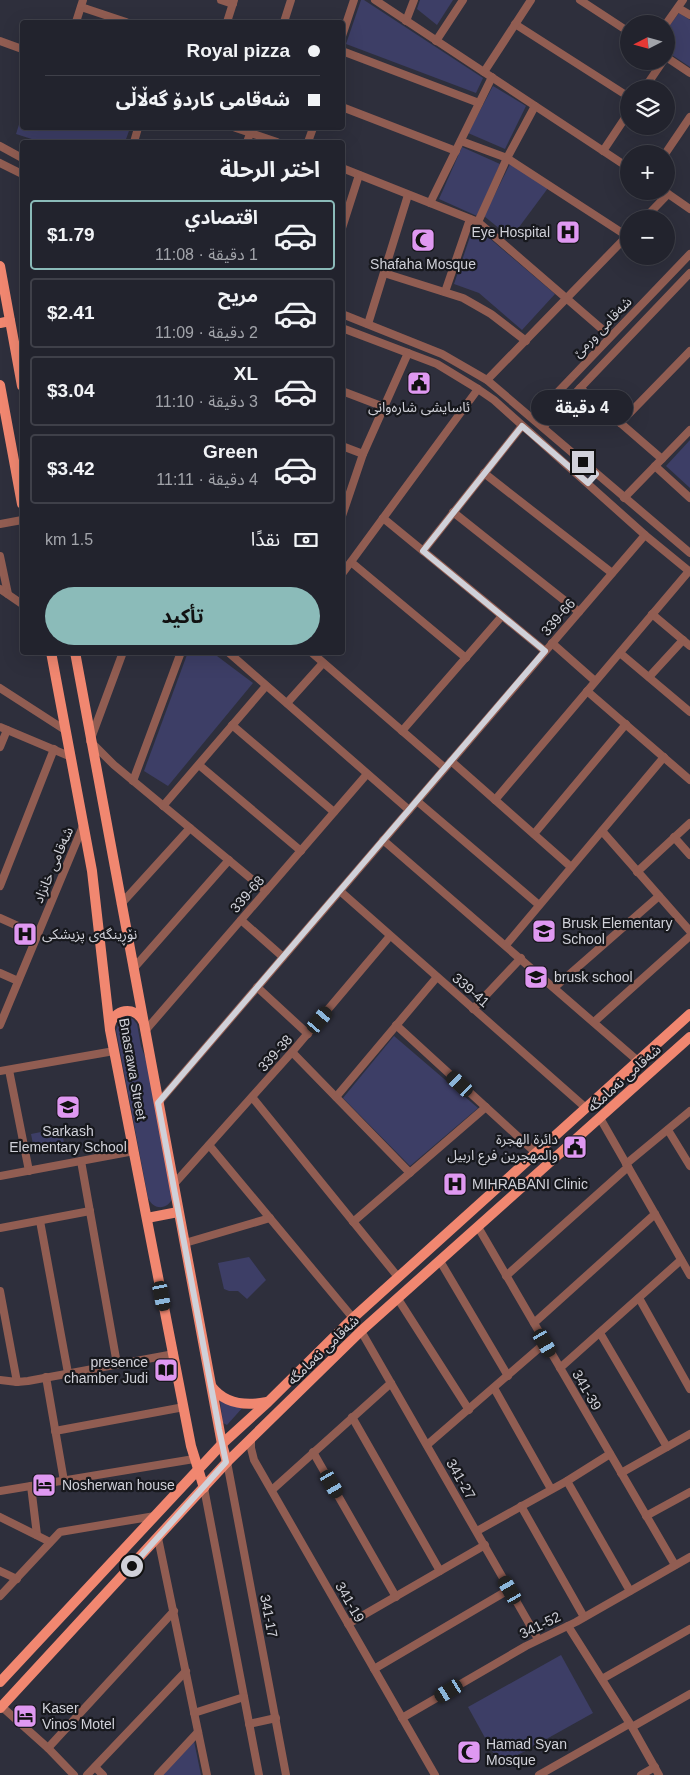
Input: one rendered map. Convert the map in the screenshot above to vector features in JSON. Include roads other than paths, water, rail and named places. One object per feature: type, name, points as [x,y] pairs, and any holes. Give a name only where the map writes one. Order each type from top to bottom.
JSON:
[{"type":"main road","points":[[0,266],[5,322],[17,355],[20,374]]},
{"type":"main road","points":[[0,385],[20,493]]},
{"type":"main road","name":"Bnasrawa Street","points":[[51,655],[92,871],[110,1031],[194,1459],[204,1488]]},
{"type":"main road","name":"Bnasrawa Street","points":[[76,655],[90,741],[226,1462]]},
{"type":"main road","points":[[110,1031],[113,1019],[122,1011],[134,1012],[140,1016],[144,1026]]},
{"type":"main road","name":"شەقامی نەمامگە","points":[[0,1682],[222,1444],[268,1402],[353,1318],[690,1014]]},
{"type":"main road","points":[[673,1029],[687,1039]]},
{"type":"main road","name":"شەقامی نەمامگە","points":[[1,1707],[226,1462],[252,1439],[361,1331],[687,1039]]},
{"type":"main road","points":[[555,1136],[566,1148]]},
{"type":"main road","points":[[147,1218],[178,1212]]},
{"type":"main road","points":[[210,1384],[218,1396],[232,1402],[256,1404],[268,1402]]},
{"type":"street","points":[[221,0],[233,2],[228,20]]},
{"type":"street","points":[[285,20],[291,0]]},
{"type":"street","points":[[345,27],[354,0]]},
{"type":"street","points":[[375,0],[620,162]]},
{"type":"street","points":[[406,21],[414,0]]},
{"type":"street","points":[[436,41],[463,0]]},
{"type":"street","points":[[484,72],[531,0]]},
{"type":"street","points":[[580,0],[591,3],[620,25]]},
{"type":"street","points":[[673,15],[684,0]]},
{"type":"street","points":[[77,20],[82,4],[121,20]]},
{"type":"street","points":[[678,8],[690,15]]},
{"type":"street","points":[[515,24],[620,91]]},
{"type":"street","points":[[0,41],[20,48]]},
{"type":"street","points":[[345,51],[479,103]]},
{"type":"street","points":[[675,63],[690,73]]},
{"type":"street","points":[[430,203],[492,77]]},
{"type":"street","points":[[445,292],[474,220],[535,106]]},
{"type":"street","points":[[345,108],[456,151]]},
{"type":"street","points":[[671,145],[690,117]]},
{"type":"street","points":[[603,151],[620,126]]},
{"type":"street","points":[[251,130],[273,140]]},
{"type":"street","points":[[461,141],[507,158],[620,230]]},
{"type":"street","points":[[0,146],[20,157]]},
{"type":"street","points":[[0,163],[20,173]]},
{"type":"street","points":[[345,169],[474,220],[610,336]]},
{"type":"street","points":[[345,219],[359,175]]},
{"type":"street","points":[[368,324],[408,195]]},
{"type":"street","points":[[675,199],[690,209]]},
{"type":"street","points":[[652,210],[660,200]]},
{"type":"street","points":[[487,380],[620,243]]},
{"type":"street","name":"شەقامی ورمێ","points":[[533,418],[690,254]]},
{"type":"street","points":[[384,273],[463,298],[479,306],[526,341]]},
{"type":"street","name":"شەقامی ورمێ","points":[[543,427],[689,277]]},
{"type":"street","points":[[345,315],[442,354],[487,380],[690,553]]},
{"type":"street","points":[[345,329],[437,364],[478,389],[689,571],[495,800]]},
{"type":"street","points":[[17,355],[20,348]]},
{"type":"street","points":[[620,423],[690,351]]},
{"type":"street","points":[[345,507],[363,454],[408,353]]},
{"type":"street","points":[[580,388],[662,459]]},
{"type":"street","points":[[345,570],[478,389]]},
{"type":"street","points":[[345,392],[384,407]]},
{"type":"street","points":[[423,551],[522,426]]},
{"type":"street","points":[[624,498],[690,430]]},
{"type":"street","points":[[345,447],[363,454]]},
{"type":"street","points":[[655,466],[690,498]]},
{"type":"street","points":[[484,472],[612,573]]},
{"type":"street","points":[[588,483],[596,474]]},
{"type":"street","points":[[453,512],[578,612]]},
{"type":"street","points":[[383,518],[545,651]]},
{"type":"street","points":[[0,524],[20,520]]},
{"type":"street","name":"339-66","points":[[158,1103],[645,535]]},
{"type":"street","points":[[0,556],[8,594]]},
{"type":"street","points":[[351,562],[466,658]]},
{"type":"street","points":[[0,589],[20,603]]},
{"type":"street","points":[[652,614],[690,646]]},
{"type":"street","points":[[402,731],[502,616]]},
{"type":"street","points":[[649,677],[683,640]]},
{"type":"street","points":[[552,643],[595,681]]},
{"type":"street","points":[[620,653],[690,712]]},
{"type":"street","points":[[122,655],[90,741],[114,765],[266,891]]},
{"type":"street","points":[[133,781],[180,655]]},
{"type":"street","points":[[231,655],[409,810]]},
{"type":"street","points":[[314,655],[445,768]]},
{"type":"street","points":[[286,704],[323,663]]},
{"type":"street","points":[[163,806],[266,686]]},
{"type":"street","points":[[0,688],[65,730]]},
{"type":"street","points":[[587,691],[690,780]]},
{"type":"street","points":[[534,834],[626,724]]},
{"type":"street","points":[[232,725],[334,812]]},
{"type":"street","points":[[0,747],[4,728],[69,756]]},
{"type":"street","points":[[0,886],[54,749]]},
{"type":"street","points":[[506,945],[664,757]]},
{"type":"street","points":[[451,761],[571,867]]},
{"type":"street","points":[[199,765],[300,851]]},
{"type":"street","name":"339-68","points":[[144,1026],[241,920],[367,774]]},
{"type":"street","points":[[417,801],[539,906]]},
{"type":"street","points":[[637,872],[690,823]]},
{"type":"street","name":"شەقامی خانزاد","points":[[0,1025],[84,826]]},
{"type":"street","points":[[121,904],[190,828]]},
{"type":"street","points":[[602,831],[690,931]]},
{"type":"street","points":[[674,837],[690,855]]},
{"type":"street","points":[[384,840],[638,1061]]},
{"type":"street","points":[[133,969],[229,860]]},
{"type":"street","name":"339-41","points":[[340,891],[586,1108]]},
{"type":"street","points":[[555,987],[659,896]]},
{"type":"street","points":[[0,918],[38,934]]},
{"type":"street","points":[[241,920],[283,957]]},
{"type":"street","name":"339-38","points":[[174,1184],[308,1034],[390,936]]},
{"type":"street","points":[[594,1022],[690,936]]},
{"type":"street","points":[[473,1009],[521,958]]},
{"type":"street","points":[[0,973],[18,981]]},
{"type":"street","points":[[336,1097],[437,977]]},
{"type":"street","points":[[257,987],[308,1034]]},
{"type":"street","points":[[396,1025],[536,1153]]},
{"type":"street","points":[[0,1071],[114,1051]]},
{"type":"street","points":[[292,1052],[410,1172]]},
{"type":"street","points":[[9,1070],[29,1171]]},
{"type":"street","points":[[252,1097],[398,1277]]},
{"type":"street","points":[[353,1222],[486,1107]]},
{"type":"street","points":[[506,1276],[690,1111]]},
{"type":"street","points":[[600,1118],[685,1263],[690,1275]]},
{"type":"street","points":[[668,1130],[690,1166]]},
{"type":"street","points":[[209,1145],[353,1318]]},
{"type":"street","points":[[0,1176],[134,1151]]},
{"type":"street","points":[[81,1161],[117,1364]]},
{"type":"street","points":[[0,1228],[90,1211]]},
{"type":"street","points":[[534,1323],[655,1214]]},
{"type":"street","points":[[185,1243],[270,1218]]},
{"type":"street","points":[[40,1221],[68,1373]]},
{"type":"street","name":"341-39","points":[[478,1227],[675,1565]]},
{"type":"street","points":[[440,1261],[508,1376]]},
{"type":"street","points":[[560,1368],[639,1298],[685,1263]]},
{"type":"street","points":[[0,1291],[17,1382]]},
{"type":"street","points":[[639,1298],[690,1389]]},
{"type":"street","points":[[398,1299],[469,1410]]},
{"type":"street","name":"341-27","points":[[361,1331],[538,1639]]},
{"type":"street","points":[[600,1333],[666,1447]]},
{"type":"street","points":[[427,1445],[545,1343]]},
{"type":"street","points":[[0,1380],[17,1382],[46,1378],[174,1354]]},
{"type":"street","points":[[46,1378],[64,1481]]},
{"type":"street","points":[[272,1490],[391,1383]]},
{"type":"street","points":[[494,1388],[551,1489]]},
{"type":"street","points":[[56,1430],[184,1407]]},
{"type":"street","points":[[352,1417],[440,1571]]},
{"type":"street","points":[[621,1473],[690,1434]]},
{"type":"street","name":"341-19","points":[[252,1439],[251,1448],[254,1460],[435,1775]]},
{"type":"street","points":[[313,1452],[396,1597]]},
{"type":"street","points":[[477,1531],[567,1481],[610,1454]]},
{"type":"street","points":[[0,1492],[194,1459]]},
{"type":"street","name":"341-17","points":[[226,1462],[286,1775]]},
{"type":"street","points":[[567,1481],[630,1591]]},
{"type":"street","points":[[31,1486],[37,1535]]},
{"type":"street","points":[[204,1488],[259,1775]]},
{"type":"street","points":[[646,1516],[690,1492]]},
{"type":"street","points":[[521,1506],[584,1617]]},
{"type":"street","points":[[0,1596],[60,1532],[155,1516]]},
{"type":"street","points":[[0,1517],[50,1542]]},
{"type":"street","points":[[158,1538],[207,1775]]},
{"type":"street","points":[[348,1624],[485,1545]]},
{"type":"street","name":"341-52","points":[[402,1718],[538,1639],[568,1626],[690,1557]]},
{"type":"street","points":[[0,1571],[17,1579]]},
{"type":"street","points":[[374,1669],[510,1590]]},
{"type":"street","points":[[48,1748],[174,1611]]},
{"type":"street","points":[[568,1626],[631,1725],[659,1775]]},
{"type":"street","points":[[602,1679],[690,1629]]},
{"type":"street","points":[[87,1775],[186,1671]]},
{"type":"street","points":[[539,1775],[690,1694]]},
{"type":"street","points":[[194,1713],[244,1697]]},
{"type":"street","points":[[1,1707],[48,1748],[74,1775]]},
{"type":"street","points":[[249,1724],[276,1718]]},
{"type":"street","points":[[158,1775],[198,1732]]},
{"type":"street","points":[[95,1767],[103,1775]]},
{"type":"street","points":[[641,1775],[655,1767]]},
{"type":"place","name":"Eye Hospital","points":[[568,232]]},
{"type":"place","name":"Shafaha Mosque","points":[[423,240]]},
{"type":"place","name":"ئاسایشی شارەوانی","points":[[419,383]]},
{"type":"place","name":"Brusk Elementary School","points":[[544,931]]},
{"type":"place","name":"نۆڕینگەی پزیشکی","points":[[25,934]]},
{"type":"place","name":"brusk school","points":[[536,977]]},
{"type":"place","name":"Sarkash Elementary School","points":[[68,1107]]},
{"type":"place","name":"دائرة الهجرة والمهجرين فرع اربيل","points":[[575,1147]]},
{"type":"place","name":"MIHRABANI Clinic","points":[[455,1184]]},
{"type":"place","name":"presence chamber Judi","points":[[166,1370]]},
{"type":"place","name":"Nosherwan house","points":[[44,1485]]},
{"type":"place","name":"Kaser Vinos Motel","points":[[25,1716]]},
{"type":"place","name":"Hamad Syan Mosque","points":[[469,1752]]}]
